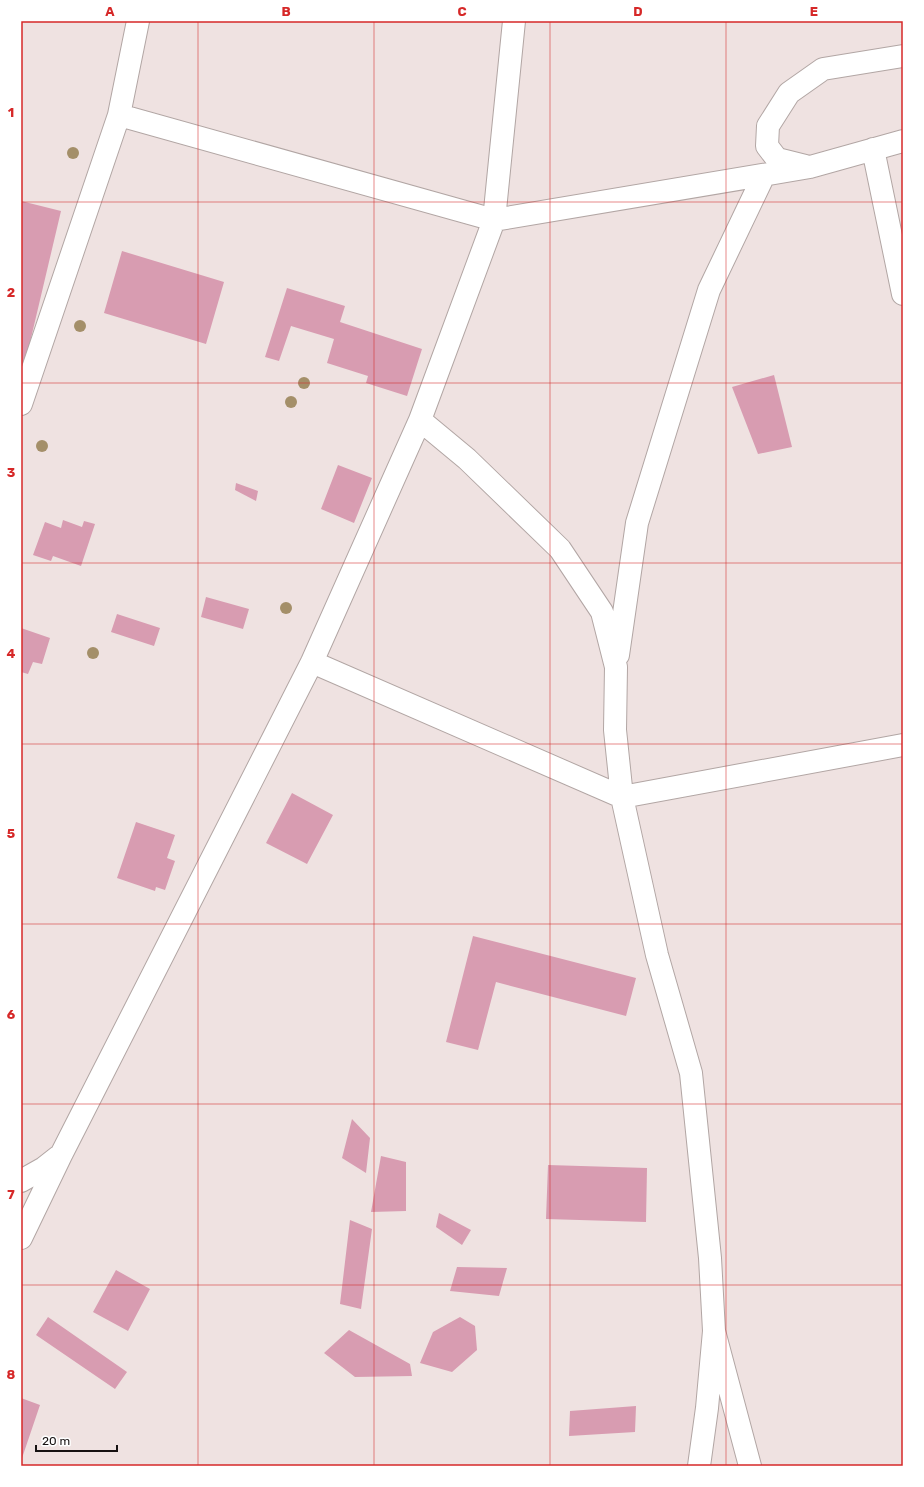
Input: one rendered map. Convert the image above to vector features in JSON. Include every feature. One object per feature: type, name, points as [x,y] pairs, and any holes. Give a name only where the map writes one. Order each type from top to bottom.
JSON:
[{"type":"street","points":[[21,404],[119,115],[138,21]]},
{"type":"street","points":[[21,1238],[61,1155],[312,662],[420,420],[494,220],[514,21]]},
{"type":"street","points":[[810,167],[777,158],[767,146],[768,126],[789,92],[823,69],[903,56]]},
{"type":"street","points":[[119,115],[494,220],[810,167],[903,141]]},
{"type":"street","points":[[873,149],[903,294]]},
{"type":"street","points":[[699,1466],[707,1408],[714,1331],[710,1258],[691,1073],[657,955],[622,797],[615,730],[616,666],[637,524],[709,290],[764,175]]},
{"type":"street","points":[[420,420],[467,459],[560,549],[602,612],[616,666]]},
{"type":"street","points":[[312,662],[622,797],[903,745]]},
{"type":"street","points":[[21,1180],[44,1168],[61,1155]]},
{"type":"street","points":[[714,1331],[750,1466]]},
{"type":"building","points":[[21,201],[61,211],[23,372],[21,372]]},
{"type":"building","points":[[122,251],[224,282],[206,344],[104,313]]},
{"type":"building","points":[[287,288],[345,306],[340,322],[422,349],[407,396],[366,383],[368,376],[327,363],[334,339],[291,326],[279,361],[265,357]]},
{"type":"building","points":[[774,375],[792,447],[758,454],[732,387]]},
{"type":"building","points":[[338,465],[372,478],[354,523],[321,509]]},
{"type":"building","points":[[236,483],[258,491],[256,501],[235,490]]},
{"type":"building","points":[[63,520],[82,527],[84,521],[95,524],[81,566],[53,556],[51,561],[33,555],[45,522],[61,528]]},
{"type":"building","points":[[206,597],[249,609],[243,629],[201,617]]},
{"type":"building","points":[[117,614],[160,628],[154,646],[111,632]]},
{"type":"building","points":[[21,628],[50,638],[42,664],[33,662],[28,674],[21,672]]},
{"type":"building","points":[[292,793],[333,815],[307,864],[266,843]]},
{"type":"building","points":[[136,822],[175,835],[167,858],[175,861],[165,890],[156,887],[155,891],[117,878]]},
{"type":"building","points":[[473,936],[636,978],[626,1016],[496,982],[478,1050],[446,1042]]},
{"type":"building","points":[[352,1119],[370,1138],[366,1173],[342,1158]]},
{"type":"building","points":[[381,1156],[406,1162],[406,1211],[371,1212]]},
{"type":"building","points":[[548,1165],[647,1168],[646,1222],[546,1219]]},
{"type":"building","points":[[439,1213],[471,1230],[462,1245],[436,1227]]},
{"type":"building","points":[[350,1220],[372,1229],[361,1309],[340,1304]]},
{"type":"building","points":[[457,1267],[507,1268],[499,1296],[450,1291]]},
{"type":"building","points":[[116,1270],[150,1289],[128,1331],[93,1312]]},
{"type":"building","points":[[48,1317],[127,1372],[115,1389],[36,1335]]},
{"type":"building","points":[[460,1317],[475,1326],[477,1350],[452,1372],[420,1363],[433,1332]]},
{"type":"building","points":[[349,1330],[410,1364],[412,1376],[355,1377],[324,1353]]},
{"type":"building","points":[[21,1398],[40,1405],[21,1461]]},
{"type":"building","points":[[636,1406],[635,1432],[569,1436],[570,1411]]}]
